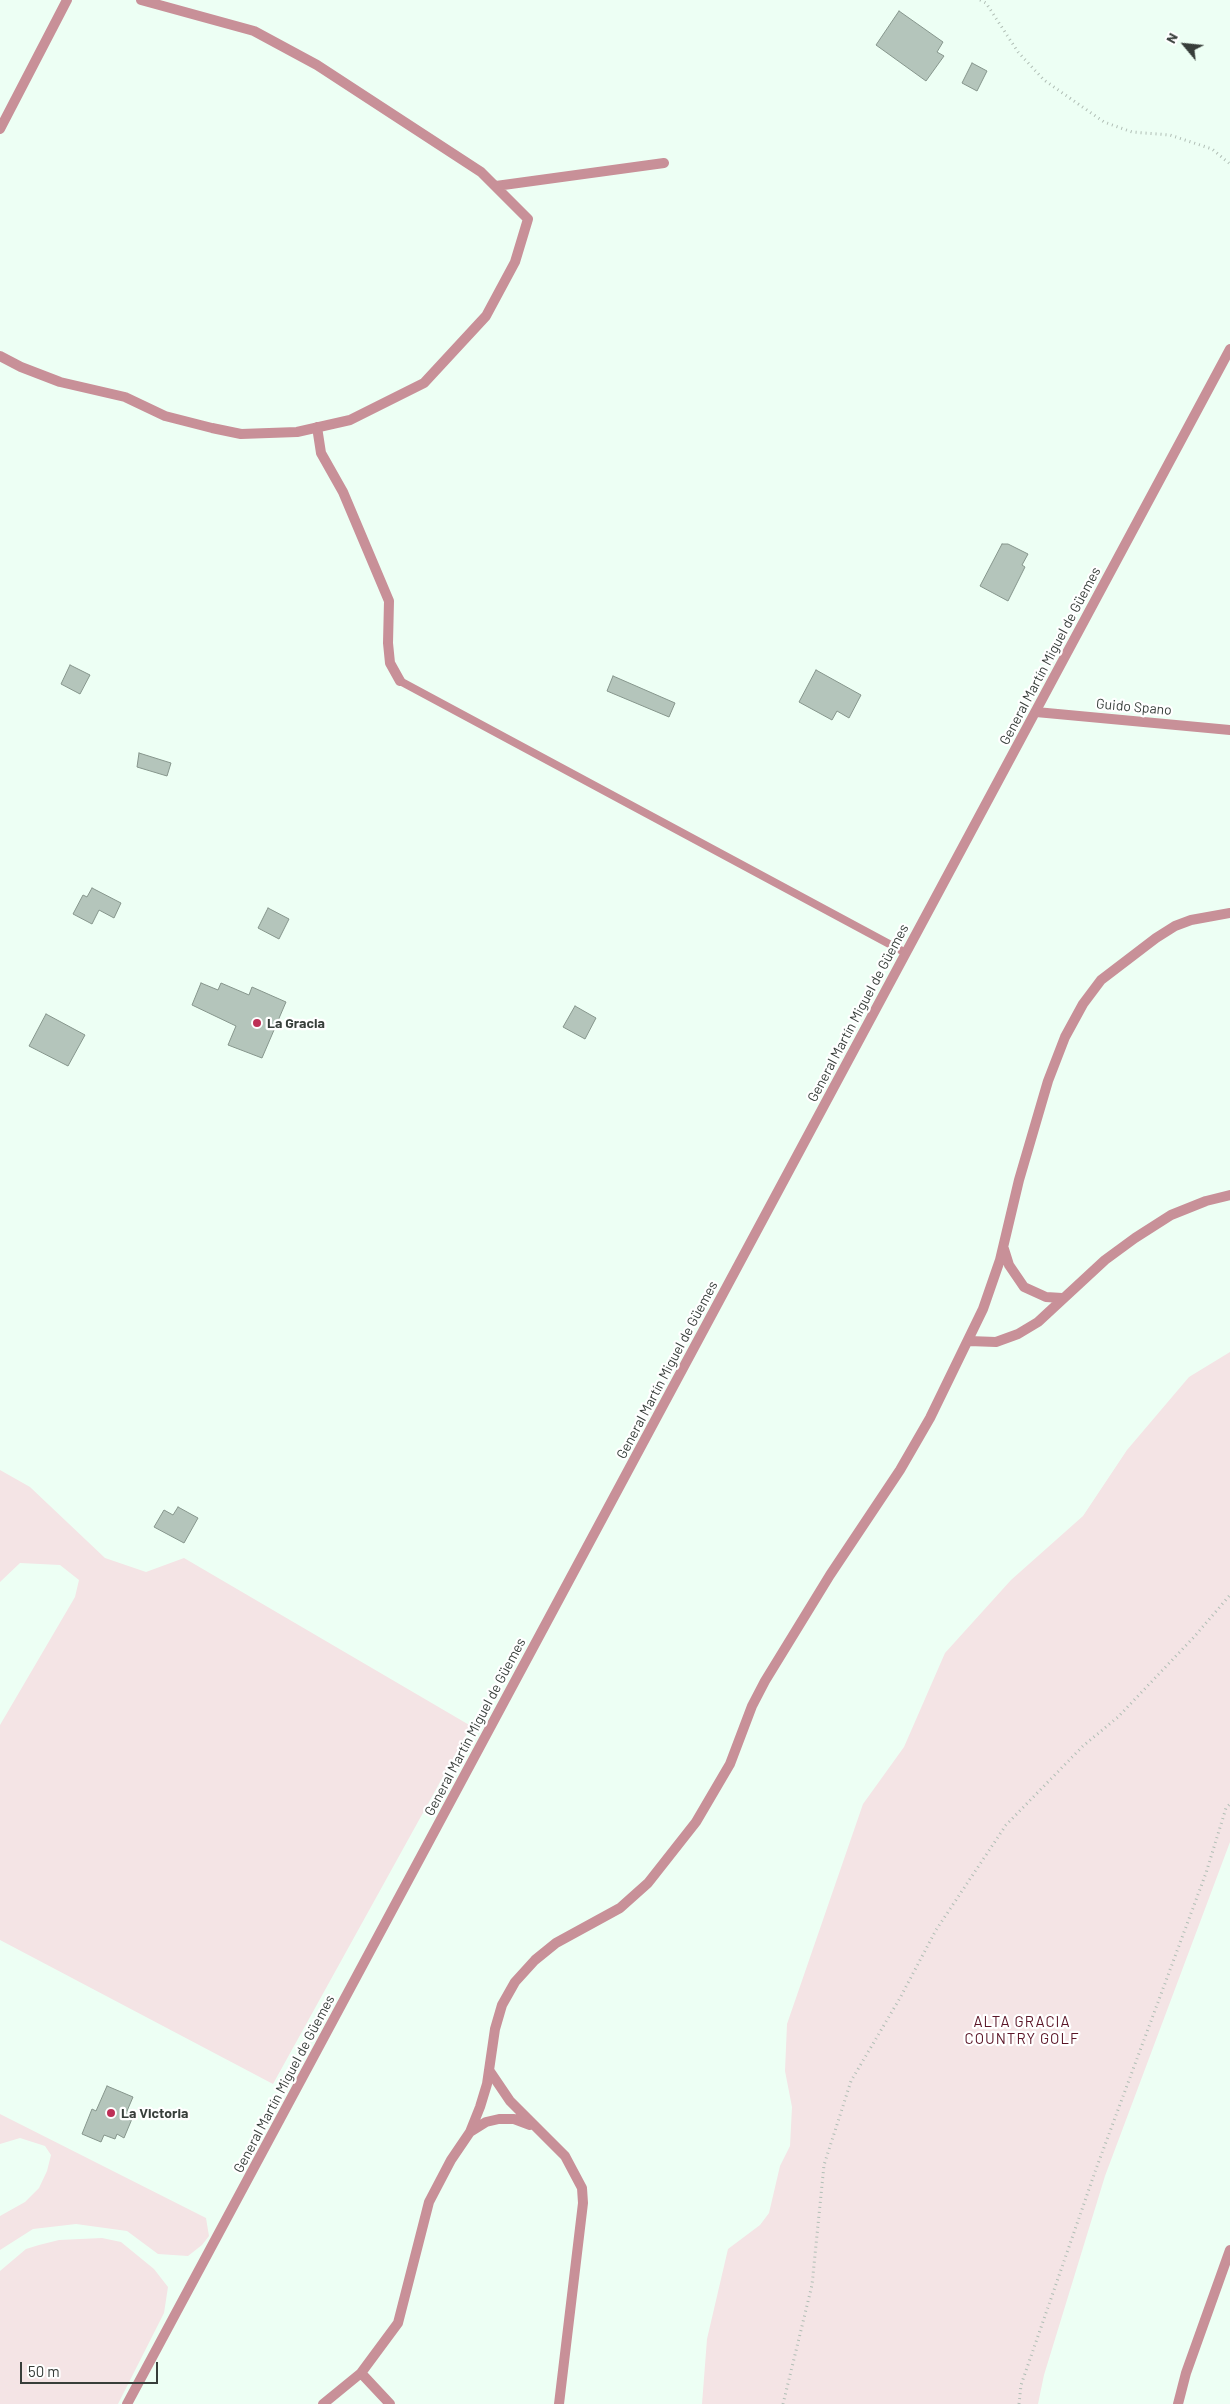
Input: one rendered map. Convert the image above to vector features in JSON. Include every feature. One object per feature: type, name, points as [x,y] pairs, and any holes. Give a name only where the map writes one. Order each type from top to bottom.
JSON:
[{"type":"street","points":[[0,129],[68,0]]},
{"type":"street","points":[[0,356],[60,382],[125,397],[165,416],[242,434],[296,432],[350,420],[424,384],[486,316],[515,262],[528,219],[480,172],[389,110],[317,65],[254,31],[178,12],[141,0]]},
{"type":"street","points":[[496,186],[664,163]]},
{"type":"street","name":"General Martín Miguel de Güemes","points":[[127,2404],[1230,348]]},
{"type":"street","points":[[317,427],[321,453],[343,492],[389,601],[388,643],[390,663],[400,681]]},
{"type":"street","name":"Guido Spano","points":[[1036,712],[1230,730]]},
{"type":"street","points":[[323,2404],[361,2373],[398,2323],[429,2202],[451,2160],[470,2132],[480,2107],[489,2070],[495,2030],[502,2005],[515,1982],[535,1960],[556,1943],[620,1908],[648,1883],[696,1822],[730,1764],[752,1706],[765,1681],[830,1575],[900,1470],[930,1418],[983,1309],[1003,1247],[1019,1180],[1048,1080],[1065,1037],[1091,992],[1101,980],[1175,926],[1191,920],[1230,913]]},
{"type":"street","points":[[969,1341],[996,1342],[1018,1334],[1038,1322],[1105,1260],[1135,1238],[1171,1215],[1206,1200],[1230,1195]]},
{"type":"street","points":[[1003,1247],[1009,1266],[1024,1286],[1046,1297],[1062,1298]]},
{"type":"street","points":[[489,2070],[510,2101],[565,2156],[582,2188],[584,2203],[559,2404]]},
{"type":"street","points":[[470,2132],[486,2122],[498,2119],[514,2119],[534,2126]]},
{"type":"street","points":[[1178,2404],[1186,2373],[1230,2250]]},
{"type":"street","points":[[361,2373],[390,2404]]},
{"type":"lane","points":[[400,681],[906,953]]},
{"type":"path","points":[[980,0],[986,3],[1018,52],[1044,80],[1104,122],[1132,132],[1170,135],[1195,143],[1212,149],[1230,164]]},
{"type":"path","points":[[783,2404],[812,2286],[824,2165],[851,2081],[900,1998],[936,1930],[1006,1825],[1083,1746],[1118,1717],[1194,1637],[1230,1595]]},
{"type":"path","points":[[1019,2404],[1022,2385],[1096,2169],[1206,1873],[1226,1808],[1230,1804]]},
{"type":"shaded area","points":[[1230,1352],[1230,1842],[1105,2176],[1044,2375],[1038,2404],[702,2404],[707,2339],[728,2249],[760,2225],[769,2213],[780,2166],[790,2146],[792,2107],[785,2071],[787,2024],[863,1804],[904,1747],[945,1653],[1011,1580],[1083,1516],[1127,1450],[1189,1377]]},
{"type":"shaded area","points":[[0,1470],[30,1487],[105,1558],[146,1572],[184,1558],[471,1726],[273,2084],[0,1940],[0,1725],[75,1597],[79,1580],[60,1565],[20,1563],[0,1582]]},
{"type":"shaded area","points":[[0,2114],[206,2218],[209,2236],[202,2245],[188,2256],[158,2254],[127,2231],[76,2224],[33,2229],[0,2250],[0,2216],[25,2202],[39,2188],[47,2171],[51,2155],[45,2146],[20,2138],[0,2144]]},
{"type":"shaded area","points":[[102,2238],[121,2242],[154,2269],[168,2287],[164,2313],[118,2404],[0,2404],[0,2271],[26,2249],[59,2240]]},
{"type":"building","points":[[899,11],[943,42],[937,52],[944,56],[926,81],[876,45]]},
{"type":"building","points":[[972,63],[987,71],[977,91],[962,83]]},
{"type":"building","points":[[1002,544],[1008,544],[1028,554],[1022,565],[1025,567],[1008,601],[980,586]]},
{"type":"building","points":[[70,665],[90,675],[80,694],[61,684]]},
{"type":"building","points":[[816,670],[861,695],[849,718],[837,711],[832,720],[799,702]]},
{"type":"building","points":[[613,676],[675,703],[669,717],[607,691]]},
{"type":"building","points":[[139,753],[171,763],[167,776],[137,767]]},
{"type":"building","points":[[92,888],[121,903],[114,918],[99,910],[92,924],[73,914],[83,895],[87,897]]},
{"type":"building","points":[[268,908],[289,919],[279,939],[258,928]]},
{"type":"building","name":"La Gracia","points":[[201,983],[218,990],[221,983],[249,995],[252,987],[286,1002],[262,1058],[228,1045],[236,1026],[192,1005]]},
{"type":"building","points":[[575,1006],[596,1018],[585,1039],[563,1027]]},
{"type":"building","points":[[46,1014],[85,1035],[68,1066],[29,1046]]},
{"type":"building","points":[[178,1507],[198,1518],[184,1543],[154,1527],[164,1510],[173,1515]]},
{"type":"building","name":"La Victoria","points":[[107,2086],[133,2097],[127,2111],[134,2114],[124,2138],[117,2134],[115,2139],[104,2135],[101,2142],[82,2134],[92,2109],[96,2111]]},
{"type":"place","name":"La Gracia","points":[[257,1023]]},
{"type":"place","name":"La Victoria","points":[[111,2113]]},
{"type":"district","name":"ALTA GRACIA COUNTRY GOLF","points":[[1022,2030]]}]
